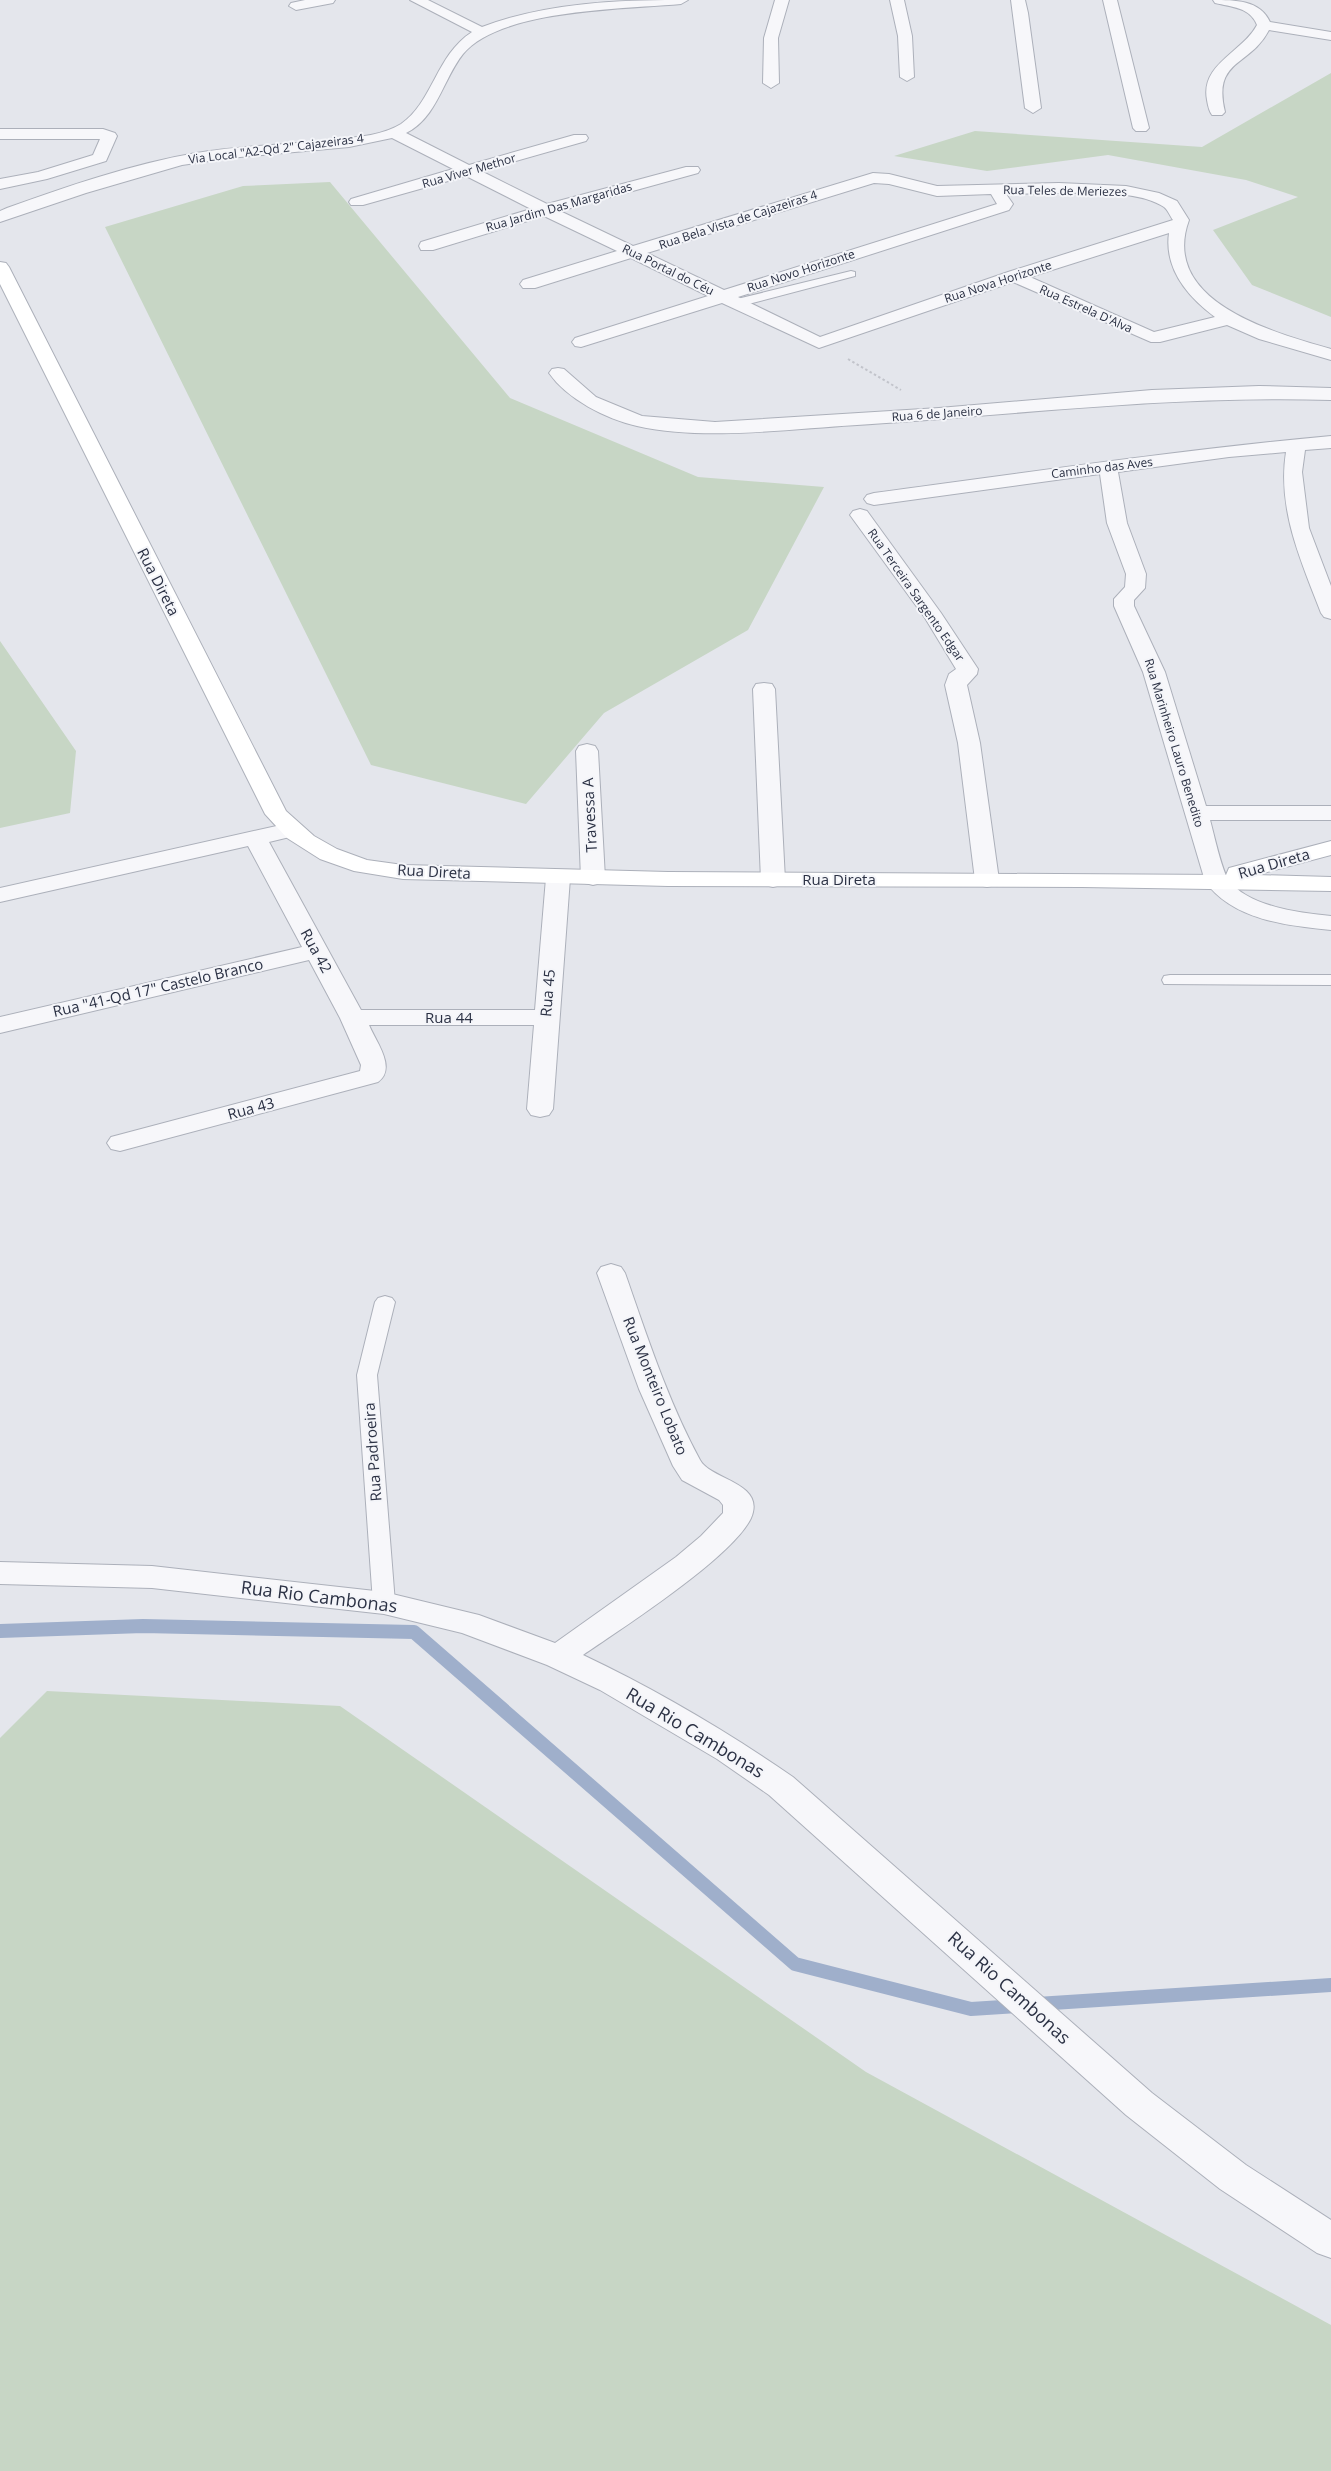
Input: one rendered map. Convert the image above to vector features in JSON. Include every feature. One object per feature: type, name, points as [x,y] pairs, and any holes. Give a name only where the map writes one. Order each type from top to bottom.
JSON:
[{"type":"street","points":[[296,6],[328,0]]},
{"type":"street","points":[[417,0],[480,31],[509,21],[543,15],[681,0]]},
{"type":"street","points":[[771,83],[771,38],[782,0]]},
{"type":"street","points":[[897,0],[905,36],[907,77]]},
{"type":"street","points":[[1018,0],[1023,19],[1027,74],[1034,108]]},
{"type":"street","points":[[1110,0],[1141,128]]},
{"type":"street","points":[[1220,0],[1248,7],[1258,13],[1264,25]]},
{"type":"street","points":[[1264,25],[1331,36]]},
{"type":"street","points":[[1217,112],[1213,93],[1214,82],[1230,62],[1255,41],[1264,25]]},
{"type":"street","name":"Via Local \"A2-Qd 2\" Cajazeiras 4","points":[[0,217],[59,196],[187,159],[355,141],[406,128],[435,92],[456,52],[480,31]]},
{"type":"street","name":"Rua Portal do Céu","points":[[394,132],[544,210],[819,344]]},
{"type":"street","points":[[0,134],[103,134],[109,136],[100,158],[41,176],[0,184]]},
{"type":"street","name":"Rua Viver Methor","points":[[357,202],[468,172],[580,138]]},
{"type":"street","name":"Rua Jardim Das Margaridas","points":[[427,246],[544,210],[692,170]]},
{"type":"street","name":"Rua Teles de Meriezes","points":[[862,181],[873,178],[892,179],[918,189],[937,191],[1070,189],[1116,190],[1145,194],[1171,204],[1181,220],[1179,225]]},
{"type":"street","name":"Rua Bela Vista de Cajazeiras 4","points":[[529,284],[862,181]]},
{"type":"street","name":"Rua Novo Horizonte","points":[[581,342],[730,300],[1003,207],[1005,204],[996,190]]},
{"type":"street","points":[[1179,225],[1175,250],[1184,277],[1207,304],[1228,319],[1268,335],[1330,355]]},
{"type":"street","name":"Rua Nova Horizonte","points":[[819,344],[1014,276],[1179,225]]},
{"type":"street","name":"Rua Direta","points":[[1,269],[276,814],[290,830],[316,848],[367,868],[412,872],[558,878],[1217,881],[1331,884]]},
{"type":"street","name":"Rua Estrela D'Alva","points":[[1014,276],[1151,337],[1160,337],[1228,319]]},
{"type":"street","name":"Rua 6 de Janeiro","points":[[558,373],[589,401],[639,421],[674,425],[733,427],[939,414],[1161,395],[1259,392],[1331,394]]},
{"type":"street","name":"Caminho das Aves","points":[[867,507],[1108,467],[1331,442]]},
{"type":"street","points":[[1296,445],[1292,472],[1299,528],[1331,613]]},
{"type":"street","name":"Rua Marinheiro Lauro Benedito","points":[[1108,467],[1117,523],[1136,574],[1135,588],[1124,599],[1124,606],[1154,672],[1217,881]]},
{"type":"street","name":"Rua Terceira Sargento Edgar","points":[[867,507],[967,669],[966,674],[957,679],[956,685],[969,743],[987,880]]},
{"type":"street","points":[[764,689],[773,880]]},
{"type":"street","name":"Travessa A","points":[[587,751],[593,878]]},
{"type":"street","points":[[1196,813],[1331,813]]},
{"type":"street","points":[[0,895],[290,830]]},
{"type":"street","name":"Rua 42","points":[[255,838],[353,1018],[374,1065]]},
{"type":"street","name":"Rua Direta","points":[[1217,881],[1242,872],[1331,848]]},
{"type":"street","name":"Rua 45","points":[[540,1109],[558,878]]},
{"type":"street","points":[[1217,881],[1235,898],[1248,906],[1266,913],[1331,923]]},
{"type":"street","name":"Rua \"41-Qd 17\" Castelo Branco","points":[[0,1025],[315,951]]},
{"type":"street","name":"Rua 44","points":[[353,1018],[546,1017]]},
{"type":"street","name":"Rua 43","points":[[120,1143],[369,1078],[373,1074],[374,1065]]},
{"type":"street","name":"Rua Monteiro Lobato","points":[[558,1657],[694,1559],[732,1524],[738,1515],[738,1506],[734,1496],[693,1473],[684,1458],[656,1397],[610,1273]]},
{"type":"street","name":"Rua Rio Cambonas","points":[[0,1572],[152,1577],[384,1603],[468,1623],[558,1657],[611,1682],[729,1750],[781,1786],[1139,2104],[1233,2177],[1331,2241]]},
{"type":"lane","points":[[730,300],[850,274]]},
{"type":"lane","points":[[1170,980],[1331,980]]},
{"type":"lane","name":"Rua Padroeira","points":[[384,1603],[367,1375],[385,1302]]},
{"type":"path","points":[[819,344],[874,373],[939,414]]},
{"type":"green space","points":[[1331,73],[1331,317],[1252,285],[1213,230],[1298,197],[1246,180],[1108,155],[987,171],[894,156],[975,131],[1202,147]]},
{"type":"green space","points":[[330,182],[510,398],[698,477],[824,487],[748,630],[604,713],[526,804],[371,765],[105,227],[243,186]]},
{"type":"green space","points":[[0,641],[76,751],[70,813],[0,828]]},
{"type":"green space","points":[[47,1691],[340,1706],[866,2072],[1331,2325],[1331,2471],[0,2471],[0,1738]]},
{"type":"waterway","points":[[0,1631],[143,1626],[414,1632],[795,1964],[971,2009],[1018,2006]]},
{"type":"waterway","points":[[1037,2004],[1331,1985]]}]
